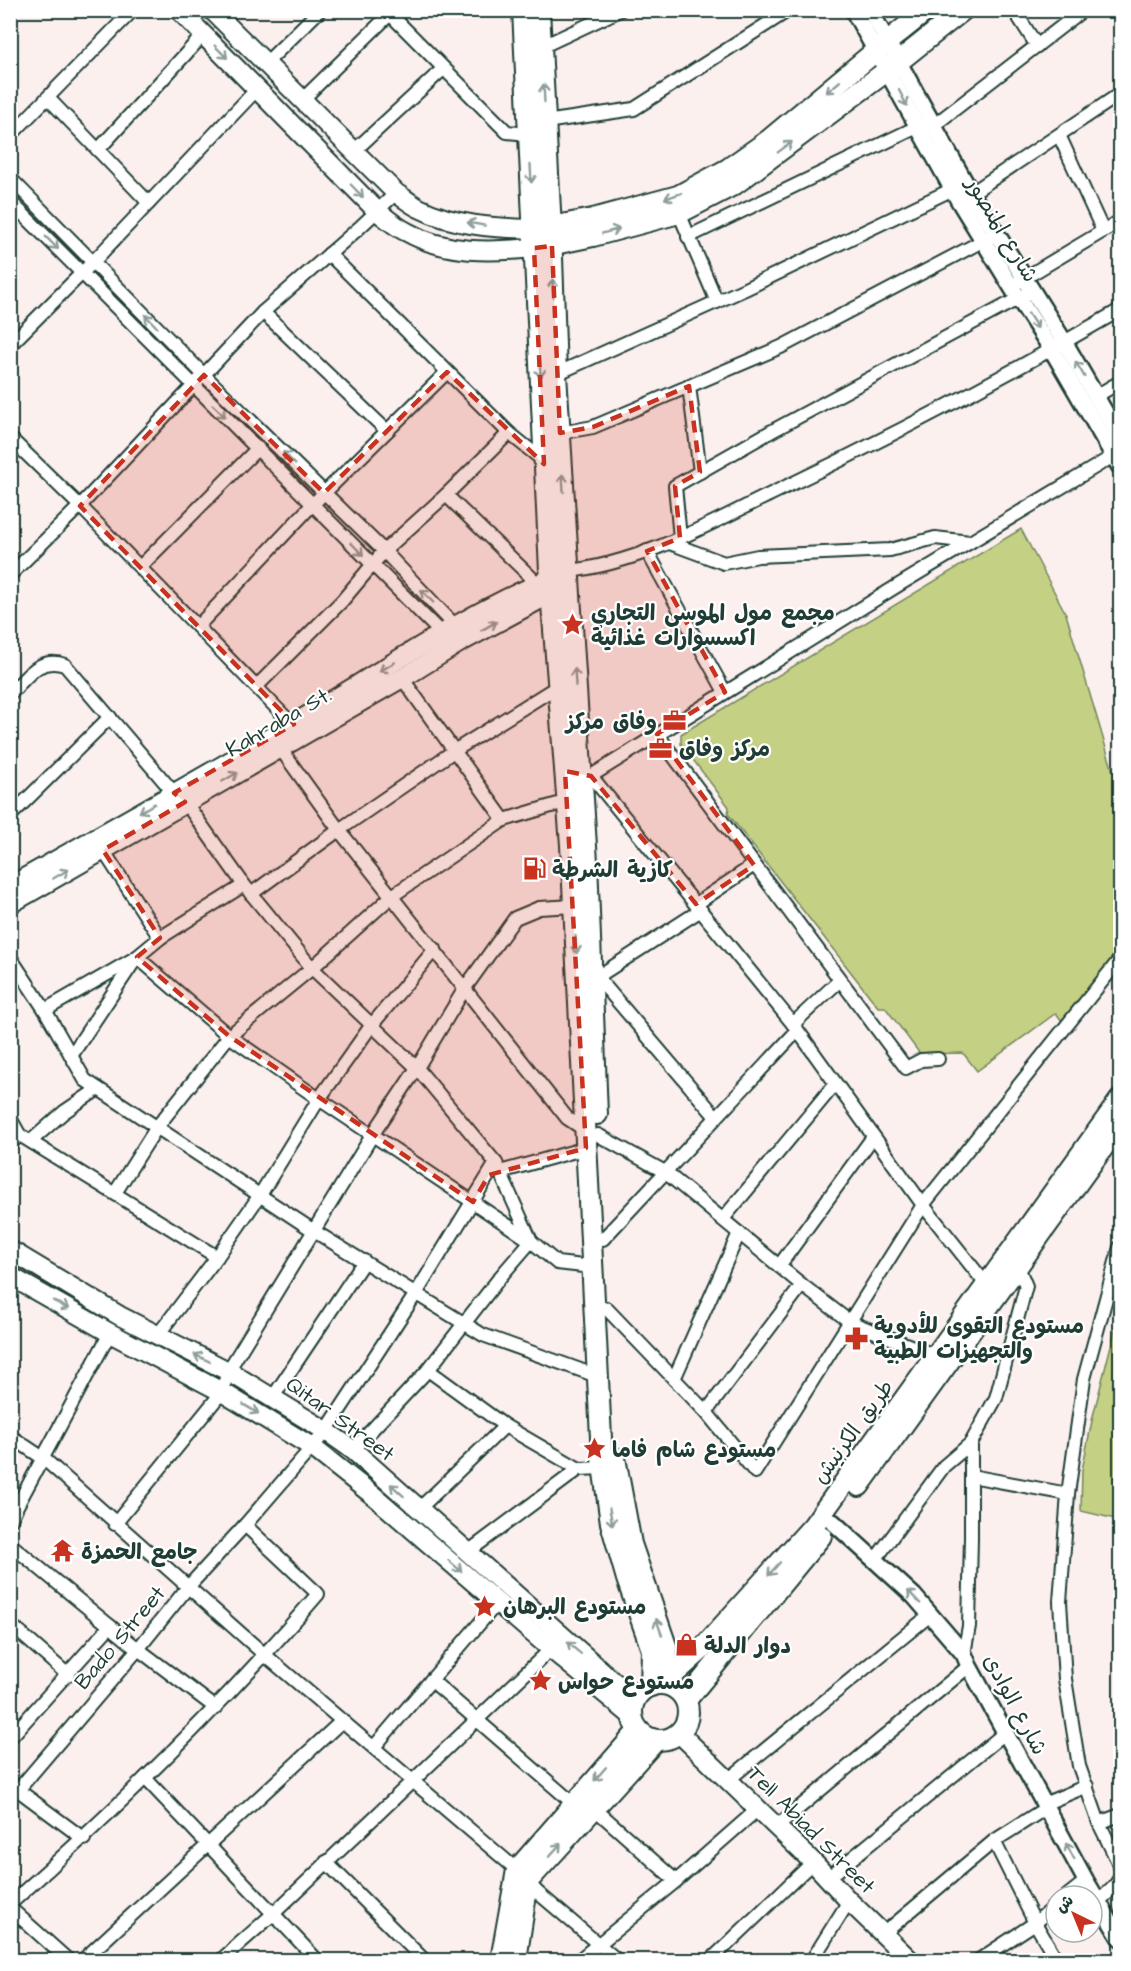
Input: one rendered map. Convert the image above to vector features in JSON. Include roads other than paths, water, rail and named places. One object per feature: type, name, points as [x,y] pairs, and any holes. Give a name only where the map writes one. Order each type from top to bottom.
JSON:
[{"type":"main road","points":[[179,10],[377,210],[407,233],[444,247],[493,252],[543,238],[679,213],[735,184],[894,65],[963,10]]},
{"type":"main road","points":[[216,12],[396,193],[420,208],[453,220],[543,238],[592,219],[678,196],[728,170],[769,140],[927,10]]},
{"type":"main road","points":[[525,13],[541,47],[545,122],[544,461],[579,772],[576,801],[574,906],[589,1138],[592,1267],[603,1468],[611,1522],[627,1579],[652,1650],[644,1703],[650,1738],[656,1740],[671,1738],[679,1733],[688,1718],[686,1700],[675,1689],[644,1703]]},
{"type":"main road","points":[[525,13],[529,134],[543,238],[560,433],[556,582],[558,686],[579,772]]},
{"type":"main road","name":"Kahraba St.","points":[[10,904],[103,850],[179,798],[455,637],[556,582]]},
{"type":"main road","name":"Kahraba St.","points":[[10,886],[280,748],[297,730],[402,678],[455,637]]},
{"type":"main road","points":[[576,801],[594,974],[589,1138],[603,1239],[611,1419],[616,1469],[631,1544],[666,1646],[668,1665],[644,1703]]},
{"type":"main road","name":"طريق الكرنيش","points":[[686,1700],[832,1522],[992,1291],[1120,1100]]},
{"type":"main road","name":"طريق الكرنيش","points":[[522,1875],[644,1703],[702,1649],[813,1527],[936,1356],[992,1291],[1018,1267],[1120,1124]]},
{"type":"main road","name":"Qitar Street","points":[[10,1250],[120,1316],[228,1371],[273,1397],[353,1450],[614,1682],[644,1703]]},
{"type":"main road","name":"Qitar Street","points":[[12,1283],[222,1392],[312,1448],[374,1496],[551,1649],[644,1703]]},
{"type":"main road","points":[[435,1549],[447,1534]]},
{"type":"main road","name":"Tell Abiad Street","points":[[679,1733],[813,1862],[849,1901],[910,1960]]},
{"type":"main road","points":[[501,1960],[522,1875],[594,1808],[656,1740]]},
{"type":"main road","points":[[516,1960],[522,1875]]},
{"type":"street","points":[[10,136],[133,10]]},
{"type":"street","points":[[266,63],[320,10]]},
{"type":"street","points":[[541,47],[620,10]]},
{"type":"street","points":[[545,122],[634,109],[789,10]]},
{"type":"street","name":"شارع المنصور","points":[[854,10],[882,45],[894,65],[961,194],[1058,346],[1118,459]]},
{"type":"street","name":"شارع المنصور","points":[[870,10],[882,45]]},
{"type":"street","points":[[1014,10],[1037,46]]},
{"type":"street","points":[[688,237],[925,127],[1083,10]]},
{"type":"street","points":[[302,100],[390,12],[443,69],[507,132],[529,134]]},
{"type":"street","points":[[98,150],[203,35]]},
{"type":"street","points":[[354,151],[443,69]]},
{"type":"street","points":[[13,337],[93,262],[258,88]]},
{"type":"street","points":[[556,374],[961,194],[1059,135],[1120,94]]},
{"type":"street","points":[[48,98],[149,203]]},
{"type":"street","points":[[1059,135],[1103,231]]},
{"type":"street","points":[[10,178],[204,375],[384,551],[455,637]]},
{"type":"street","points":[[10,574],[80,506],[263,312],[396,193]]},
{"type":"street","points":[[10,201],[372,564],[455,637]]},
{"type":"street","points":[[679,213],[717,302]]},
{"type":"street","points":[[675,541],[675,486],[883,371],[1021,288],[1120,221]]},
{"type":"street","points":[[560,433],[593,427],[781,347],[990,237]]},
{"type":"street","points":[[330,254],[509,433],[544,461]]},
{"type":"street","points":[[446,495],[556,582],[591,568],[675,541],[875,445],[1120,310]]},
{"type":"street","points":[[263,312],[387,431]]},
{"type":"street","name":"شارع المنصور","points":[[1058,346],[1096,396],[1120,438]]},
{"type":"street","points":[[198,626],[313,504],[447,372]]},
{"type":"street","points":[[1096,396],[1120,382]]},
{"type":"street","points":[[689,386],[700,472]]},
{"type":"street","points":[[257,686],[342,601],[384,551],[446,495],[509,433]]},
{"type":"street","points":[[10,438],[257,686],[297,730]]},
{"type":"street","points":[[140,567],[258,448]]},
{"type":"street","points":[[992,1291],[923,1205],[795,1028],[698,907],[579,772],[657,734],[970,542],[1118,459]]},
{"type":"street","points":[[675,541],[724,563],[758,556],[890,550],[935,538],[970,542]]},
{"type":"street","points":[[646,551],[725,692]]},
{"type":"street","points":[[12,689],[41,664],[54,661],[64,665],[179,798],[247,890],[312,968],[417,1068],[498,1168],[531,1241]]},
{"type":"street","points":[[402,678],[504,820]]},
{"type":"street","points":[[45,1010],[137,957],[160,938],[247,890],[454,751],[558,686]]},
{"type":"street","points":[[10,816],[110,717]]},
{"type":"street","points":[[657,734],[906,1068],[921,1060],[938,1059]]},
{"type":"street","points":[[280,748],[339,830],[567,1118],[589,1138],[665,1172],[850,1322],[936,1356]]},
{"type":"street","points":[[115,1193],[157,1127],[229,1036],[312,968],[392,896],[504,820],[576,801]]},
{"type":"street","points":[[103,850],[160,938]]},
{"type":"street","points":[[716,1117],[594,974],[698,907],[754,865]]},
{"type":"street","points":[[115,1524],[222,1392],[228,1371],[373,1134],[417,1068],[465,988],[515,918],[539,908],[574,906]]},
{"type":"street","points":[[158,1336],[260,1195],[319,1099],[372,1026],[435,949]]},
{"type":"street","points":[[10,957],[45,1010],[85,1080],[314,1231],[417,1292],[483,1335],[597,1376]]},
{"type":"street","points":[[137,957],[229,1036],[531,1241],[557,1263],[592,1267]]},
{"type":"street","points":[[71,1056],[137,957]]},
{"type":"street","points":[[606,1308],[706,1412],[755,1472],[923,1205],[1120,959]]},
{"type":"street","points":[[603,1239],[840,980]]},
{"type":"street","points":[[723,1219],[835,1084]]},
{"type":"street","points":[[30,1141],[64,1112],[99,1089]]},
{"type":"street","points":[[10,1118],[15,1131],[217,1257]]},
{"type":"street","points":[[10,1145],[15,1131]]},
{"type":"street","points":[[779,1266],[873,1137]]},
{"type":"street","points":[[498,1168],[589,1138]]},
{"type":"street","name":"Bado Street","points":[[14,1787],[138,1649],[188,1587],[326,1431],[473,1202],[498,1168]]},
{"type":"street","points":[[674,1378],[739,1233]]},
{"type":"street","points":[[353,1450],[428,1370],[531,1241]]},
{"type":"street","points":[[1120,1247],[1084,1379],[1068,1494],[1060,1602],[1065,1679],[1079,1766],[1099,1823],[1120,1866]]},
{"type":"street","points":[[273,1397],[364,1261]]},
{"type":"street","points":[[875,1560],[944,1466],[971,1443],[996,1398],[1026,1286],[1018,1267]]},
{"type":"street","points":[[706,1412],[802,1285]]},
{"type":"street","points":[[10,1521],[14,1504],[43,1458],[110,1333]]},
{"type":"street","points":[[428,1370],[505,1426],[579,1469],[603,1468]]},
{"type":"street","points":[[419,1509],[505,1426]]},
{"type":"street","points":[[10,1437],[43,1458],[115,1524],[374,1746],[522,1875],[537,1892],[617,1960]]},
{"type":"street","points":[[776,1827],[967,1660],[971,1443]]},
{"type":"street","points":[[468,1552],[579,1469]]},
{"type":"street","points":[[971,1476],[1068,1494]]},
{"type":"street","name":"شارع الوادى","points":[[832,1522],[914,1596],[967,1660],[1088,1884]]},
{"type":"street","points":[[68,1960],[10,1906],[84,1839],[216,1708],[266,1655],[318,1594],[245,1525]]},
{"type":"street","points":[[10,1544],[138,1649],[216,1708]]},
{"type":"street","points":[[374,1746],[497,1603]]},
{"type":"street","points":[[728,1780],[930,1614]]},
{"type":"street","points":[[10,1624],[68,1675]]},
{"type":"street","points":[[10,1738],[110,1626]]},
{"type":"street","points":[[220,1960],[273,1914],[551,1649]]},
{"type":"street","points":[[431,1680],[574,1804]]},
{"type":"street","points":[[82,1960],[343,1720]]},
{"type":"street","points":[[828,1878],[1006,1732]]},
{"type":"street","points":[[145,1778],[317,1960]]},
{"type":"street","points":[[883,1935],[994,1841],[1045,1806],[1087,1786]]},
{"type":"street","points":[[14,1787],[84,1839]]},
{"type":"street","points":[[594,1808],[676,1881]]},
{"type":"street","points":[[579,1960],[676,1881],[758,1809]]},
{"type":"street","points":[[1099,1823],[1120,1815]]},
{"type":"street","points":[[994,1841],[1035,1923],[1058,1960]]},
{"type":"street","points":[[326,1862],[424,1960]]},
{"type":"street","points":[[711,1960],[813,1862]]},
{"type":"street","points":[[1104,1896],[1120,1878]]},
{"type":"street","points":[[1082,1884],[1086,1881]]},
{"type":"street","points":[[812,1960],[849,1901]]},
{"type":"street","name":"شارع الوادى","points":[[1104,1912],[1120,1938]]},
{"type":"street","points":[[979,1960],[1044,1915]]},
{"type":"place","name":"مجمع مول الموسى التجاري اكسسوارات غذائية","points":[[573,625]]},
{"type":"place","name":"وفاق مركز","points":[[675,721]]},
{"type":"place","name":"مركز وفاق","points":[[661,748]]},
{"type":"place","name":"كازية الشرطة","points":[[534,869]]},
{"type":"place","name":"مستودع التقوى للأدوية والتجهيزات الطبية","points":[[856,1338]]},
{"type":"place","name":"مستودع شام فاما","points":[[594,1449]]},
{"type":"place","name":"جامع الحمزة","points":[[63,1551]]},
{"type":"place","name":"مستودع البرهان","points":[[485,1606]]},
{"type":"place","name":"دوار الدلة","points":[[686,1645]]},
{"type":"place","name":"مستودع حواس","points":[[540,1681]]}]
